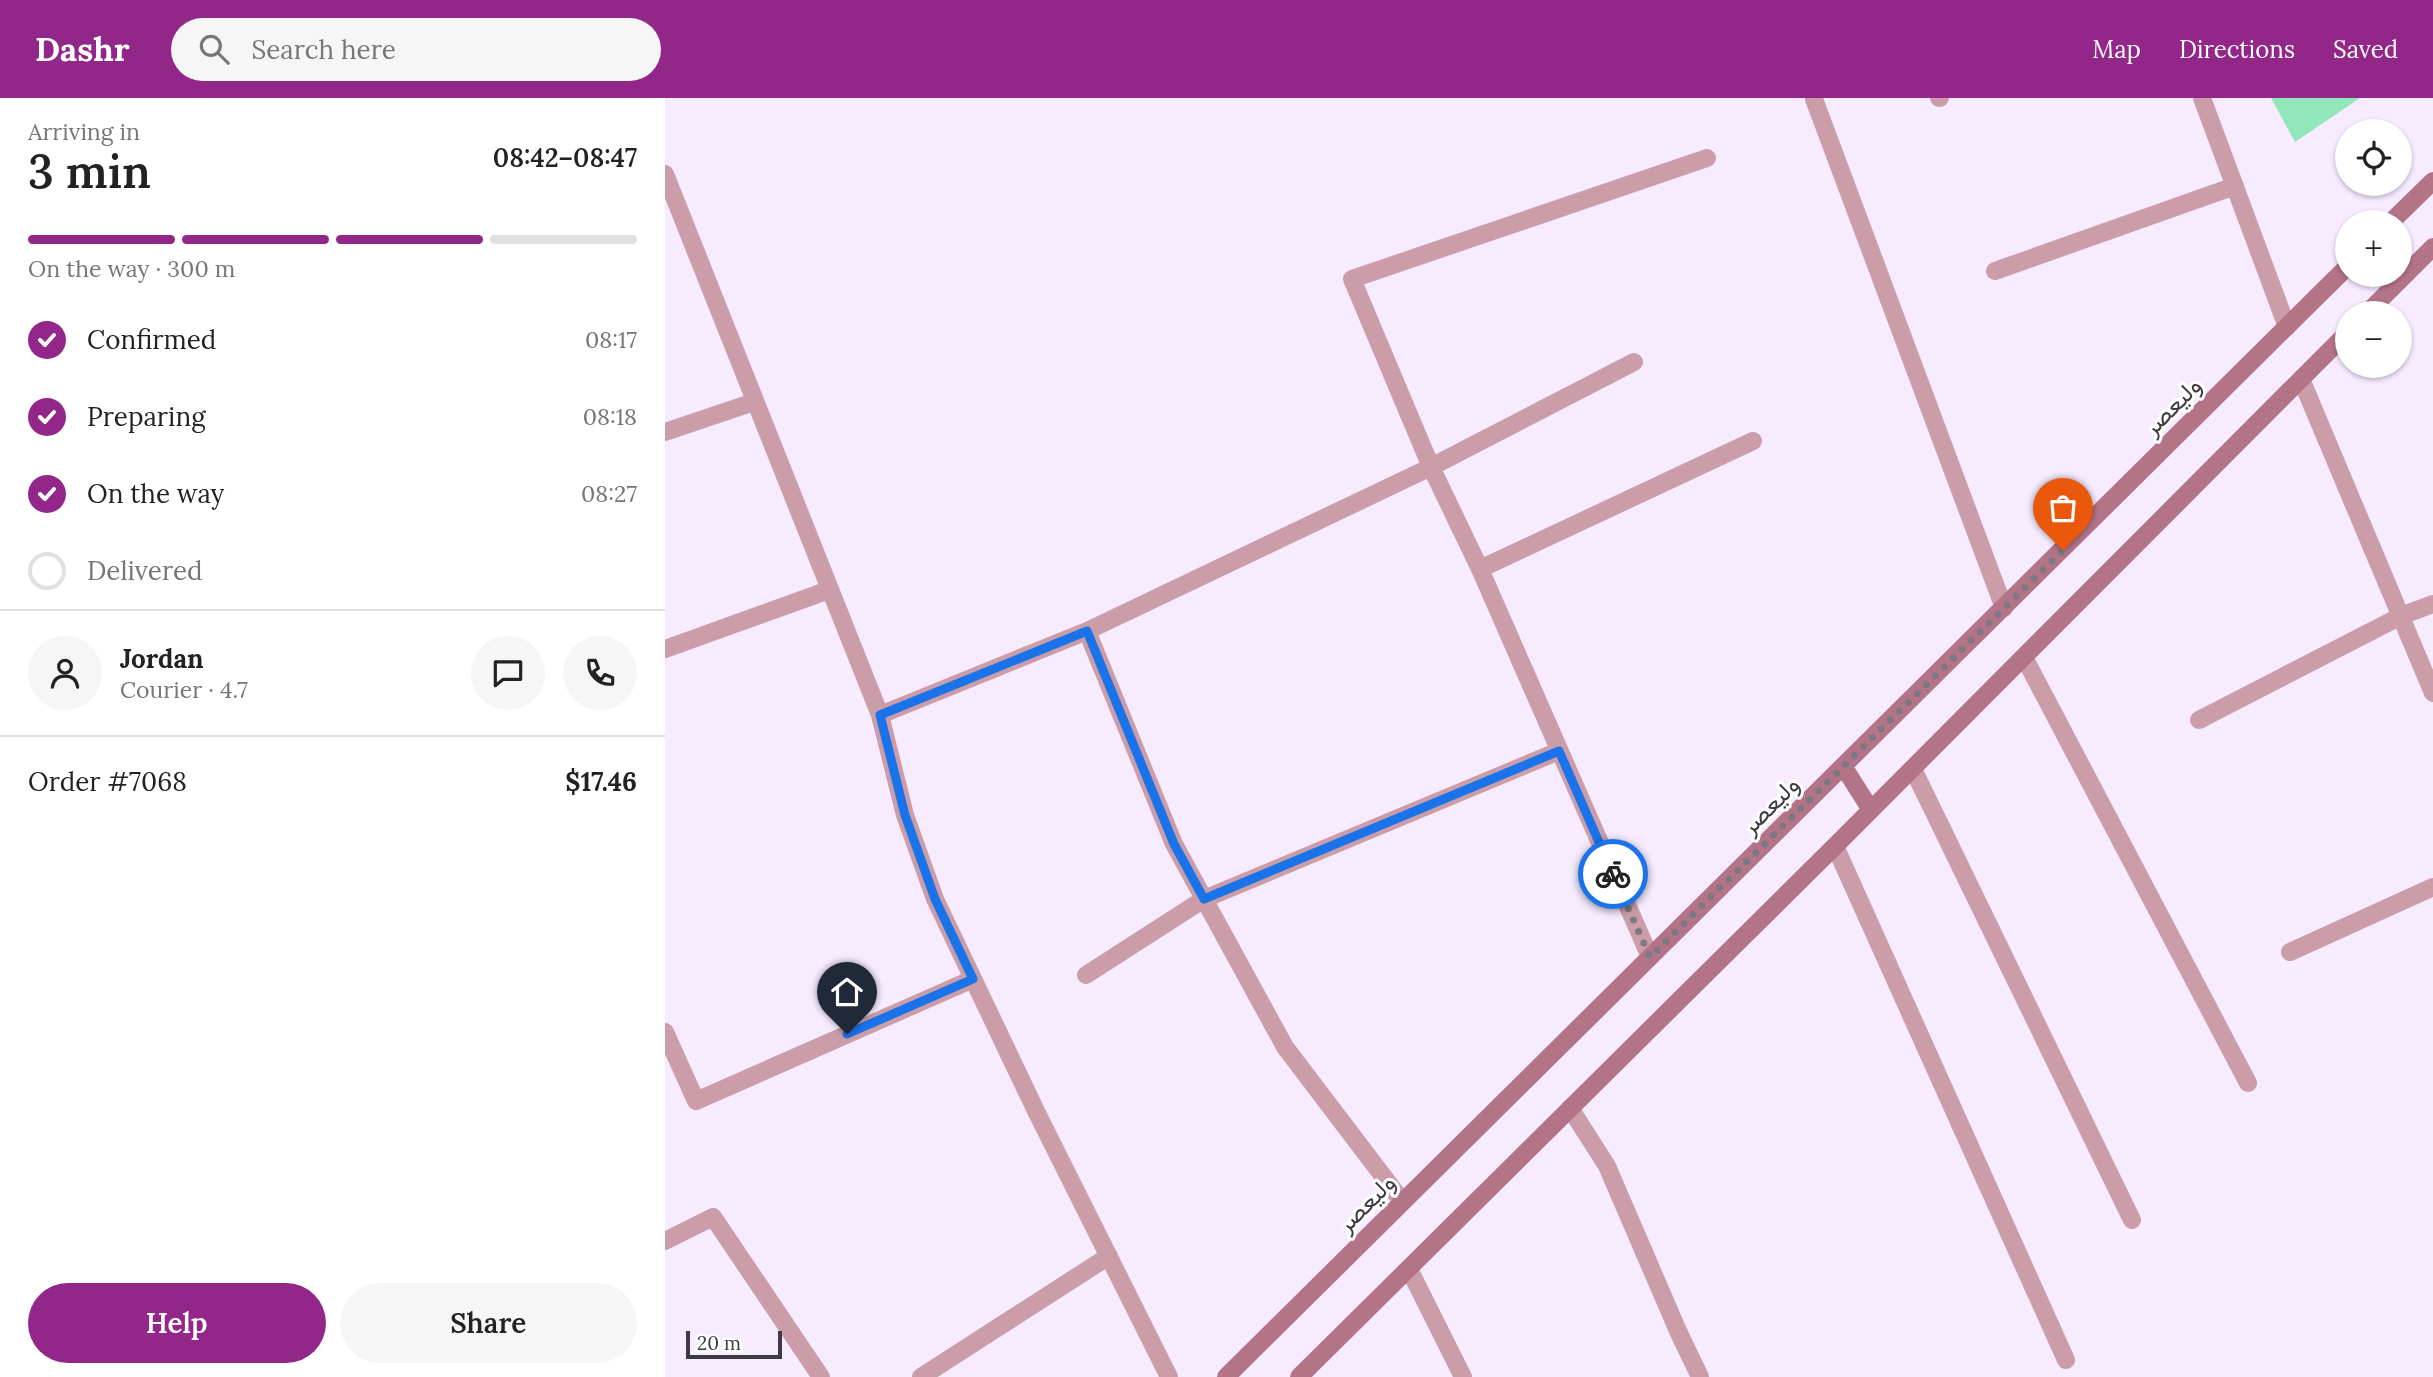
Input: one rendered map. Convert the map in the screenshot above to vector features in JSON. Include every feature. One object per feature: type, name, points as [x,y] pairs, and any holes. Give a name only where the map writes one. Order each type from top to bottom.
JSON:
[{"type":"street","points":[[2202,98],[2287,327]]},
{"type":"street","points":[[1814,99],[2004,608]]},
{"type":"street","points":[[1650,957],[1480,569],[1431,467],[1352,279],[1707,159]]},
{"type":"street","points":[[665,174],[880,715],[905,815],[935,899],[1169,1377]]},
{"type":"street","points":[[2403,210],[2433,181]]},
{"type":"street","points":[[1995,271],[2235,186]]},
{"type":"street","points":[[2379,301],[2433,247]]},
{"type":"street","name":"ولیعصر","points":[[1226,1377],[2335,279]]},
{"type":"street","points":[[1299,1377],[1913,769],[2335,345]]},
{"type":"street","points":[[880,715],[1087,631],[1431,467],[1635,362]]},
{"type":"street","points":[[2301,379],[2433,693]]},
{"type":"street","points":[[665,432],[754,402]]},
{"type":"street","points":[[1480,569],[1753,441]]},
{"type":"street","points":[[665,649],[829,590]]},
{"type":"street","points":[[2199,720],[2401,616],[2433,604]]},
{"type":"street","points":[[1087,631],[1174,844],[1285,1047],[1402,1201]]},
{"type":"street","points":[[2024,657],[2248,1083]]},
{"type":"street","points":[[1086,975],[1204,899],[1559,751]]},
{"type":"street","points":[[1843,766],[1871,810]]},
{"type":"street","points":[[1913,769],[2132,1220]]},
{"type":"street","points":[[1835,846],[2066,1360]]},
{"type":"street","points":[[2290,952],[2433,887]]},
{"type":"street","points":[[665,1032],[697,1101],[973,979]]},
{"type":"street","points":[[1570,1108],[1607,1166],[1700,1377]]},
{"type":"street","points":[[665,1241],[713,1217],[821,1377]]},
{"type":"street","points":[[921,1377],[1109,1256]]},
{"type":"street","points":[[1409,1269],[1463,1377]]},
{"type":"green space","points":[[2271,98],[2360,98],[2295,142]]},
{"type":"way so far","points":[[1613,874],[1650,957],[2063,550]]},
{"type":"route","points":[[847,1034],[973,979],[935,899],[905,815],[880,715],[1087,631],[1174,844],[1204,899],[1559,751],[1613,874]]}]
